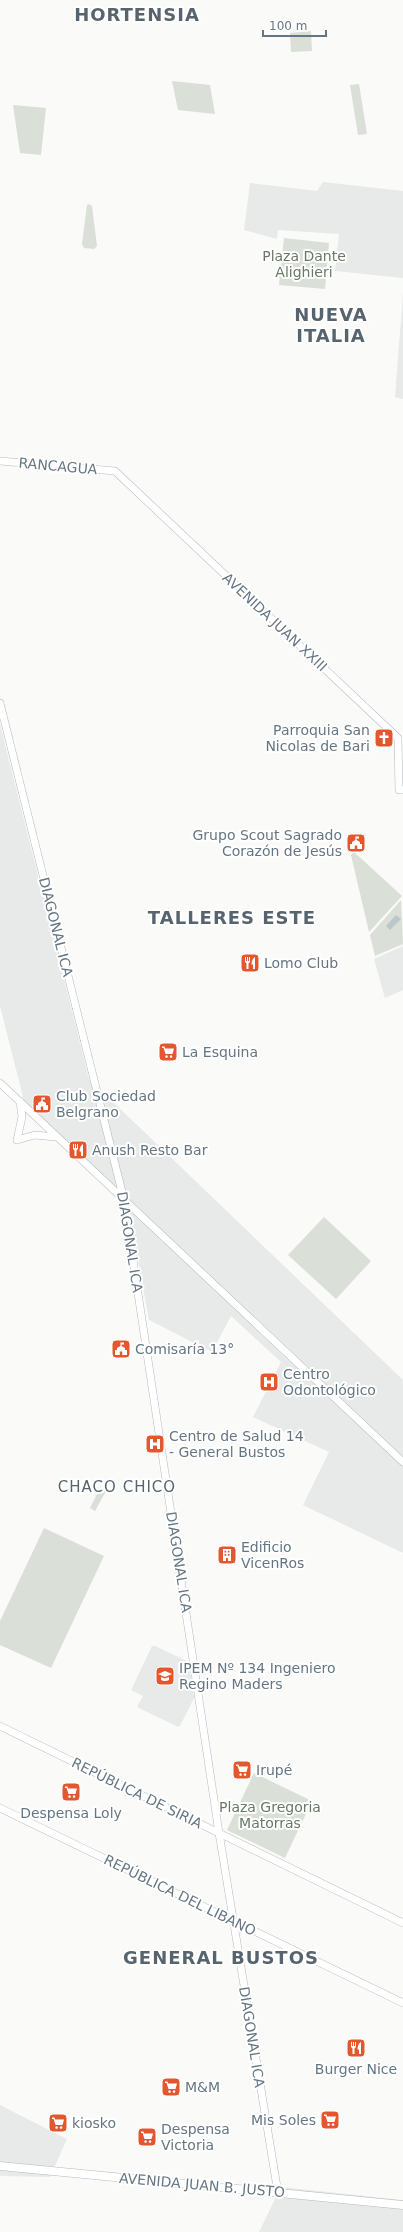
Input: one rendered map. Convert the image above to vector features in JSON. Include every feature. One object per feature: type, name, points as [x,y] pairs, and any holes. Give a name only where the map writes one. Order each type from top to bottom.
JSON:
[{"type":"main road","name":"RANCAGUA","points":[[0,460],[115,471]]},
{"type":"main road","name":"AVENIDA JUAN XXIII","points":[[115,471],[400,738],[401,790]]},
{"type":"main road","name":"DIAGONAL ICA","points":[[0,703],[124,1200],[219,1833],[278,2193]]},
{"type":"main road","points":[[0,1083],[403,1462]]},
{"type":"main road","points":[[20,1101],[22,1117],[17,1140],[35,1135],[56,1137]]},
{"type":"main road","name":"REPÚBLICA DE SIRIA","points":[[0,1726],[403,1923]]},
{"type":"main road","name":"REPÚBLICA DEL LIBANO","points":[[0,1808],[403,2003]]},
{"type":"main road","name":"AVENIDA JUAN B. JUSTO","points":[[0,2166],[403,2205]]},
{"type":"shaded area","points":[[323,182],[403,191],[403,278],[335,271],[339,234],[278,230],[277,239],[244,230],[250,183],[317,191]]},
{"type":"shaded area","points":[[403,293],[403,399],[395,397]]},
{"type":"shaded area","points":[[0,724],[89,1079],[403,1380],[403,1553],[303,1505],[329,1452],[253,1417],[281,1362],[231,1316],[212,1352],[149,1320],[128,1204],[24,1101],[0,1006]]},
{"type":"shaded area","points":[[396,915],[401,919],[390,930],[386,926]]},
{"type":"shaded area","points":[[403,946],[403,990],[385,998],[374,959]]},
{"type":"shaded area","name":"IPEM Nº 134 Ingeniero Regino Maders","points":[[152,1646],[189,1662],[194,1698],[180,1726],[178,1727],[137,1707],[143,1696],[131,1690]]},
{"type":"shaded area","points":[[0,2105],[67,2139],[50,2177],[0,2176]]},
{"type":"shaded area","points":[[281,2187],[403,2200],[403,2232],[259,2232]]},
{"type":"green space","points":[[311,31],[312,51],[291,52],[290,33]]},
{"type":"green space","points":[[172,81],[210,85],[215,114],[178,110]]},
{"type":"green space","points":[[359,84],[367,134],[358,135],[350,85]]},
{"type":"green space","points":[[13,105],[46,108],[41,155],[20,153]]},
{"type":"green space","points":[[89,204],[92,206],[97,246],[94,249],[84,248],[82,244],[87,205]]},
{"type":"green space","name":"Plaza Dante Alighieri","points":[[284,238],[329,243],[325,289],[279,285]]},
{"type":"green space","points":[[354,852],[402,896],[369,932],[351,855]]},
{"type":"green space","points":[[401,900],[403,944],[375,956],[370,935]]},
{"type":"green space","points":[[324,1217],[371,1261],[336,1299],[288,1255]]},
{"type":"green space","points":[[100,1488],[106,1491],[95,1511],[90,1508]]},
{"type":"green space","points":[[44,1528],[104,1556],[51,1668],[0,1645],[0,1621]]},
{"type":"green space","name":"Plaza Gregoria Matorras","points":[[254,1773],[312,1801],[285,1858],[227,1830]]},
{"type":"place","name":"Parroquia San Nicolas de Bari","points":[[384,738]]},
{"type":"place","name":"Grupo Scout Sagrado Corazón de Jesús","points":[[356,843]]},
{"type":"place","name":"Lomo Club","points":[[250,963]]},
{"type":"place","name":"La Esquina","points":[[168,1052]]},
{"type":"place","name":"Club Sociedad Belgrano","points":[[42,1104]]},
{"type":"place","name":"Anush Resto Bar","points":[[78,1150]]},
{"type":"place","name":"Comisaría 13°","points":[[121,1349]]},
{"type":"place","name":"Centro Odontológico","points":[[269,1382]]},
{"type":"place","name":"Centro de Salud 14 - General Bustos","points":[[155,1444]]},
{"type":"place","name":"Edificio VicenRos","points":[[227,1555]]},
{"type":"place","name":"IPEM Nº 134 Ingeniero Regino Maders","points":[[165,1676]]},
{"type":"place","name":"Irupé","points":[[242,1770]]},
{"type":"place","name":"Despensa Loly","points":[[71,1792]]},
{"type":"place","name":"Burger Nice","points":[[356,2048]]},
{"type":"place","name":"M&M","points":[[171,2087]]},
{"type":"place","name":"Mis Soles","points":[[330,2120]]},
{"type":"place","name":"kiosko","points":[[58,2123]]},
{"type":"place","name":"Despensa Victoria","points":[[147,2137]]},
{"type":"district","name":"HORTENSIA","points":[[137,15]]},
{"type":"district","name":"NUEVA ITALIA","points":[[331,325]]},
{"type":"district","name":"TALLERES ESTE","points":[[232,918]]},
{"type":"district","name":"CHACO CHICO","points":[[117,1487]]},
{"type":"district","name":"GENERAL BUSTOS","points":[[221,1958]]}]
